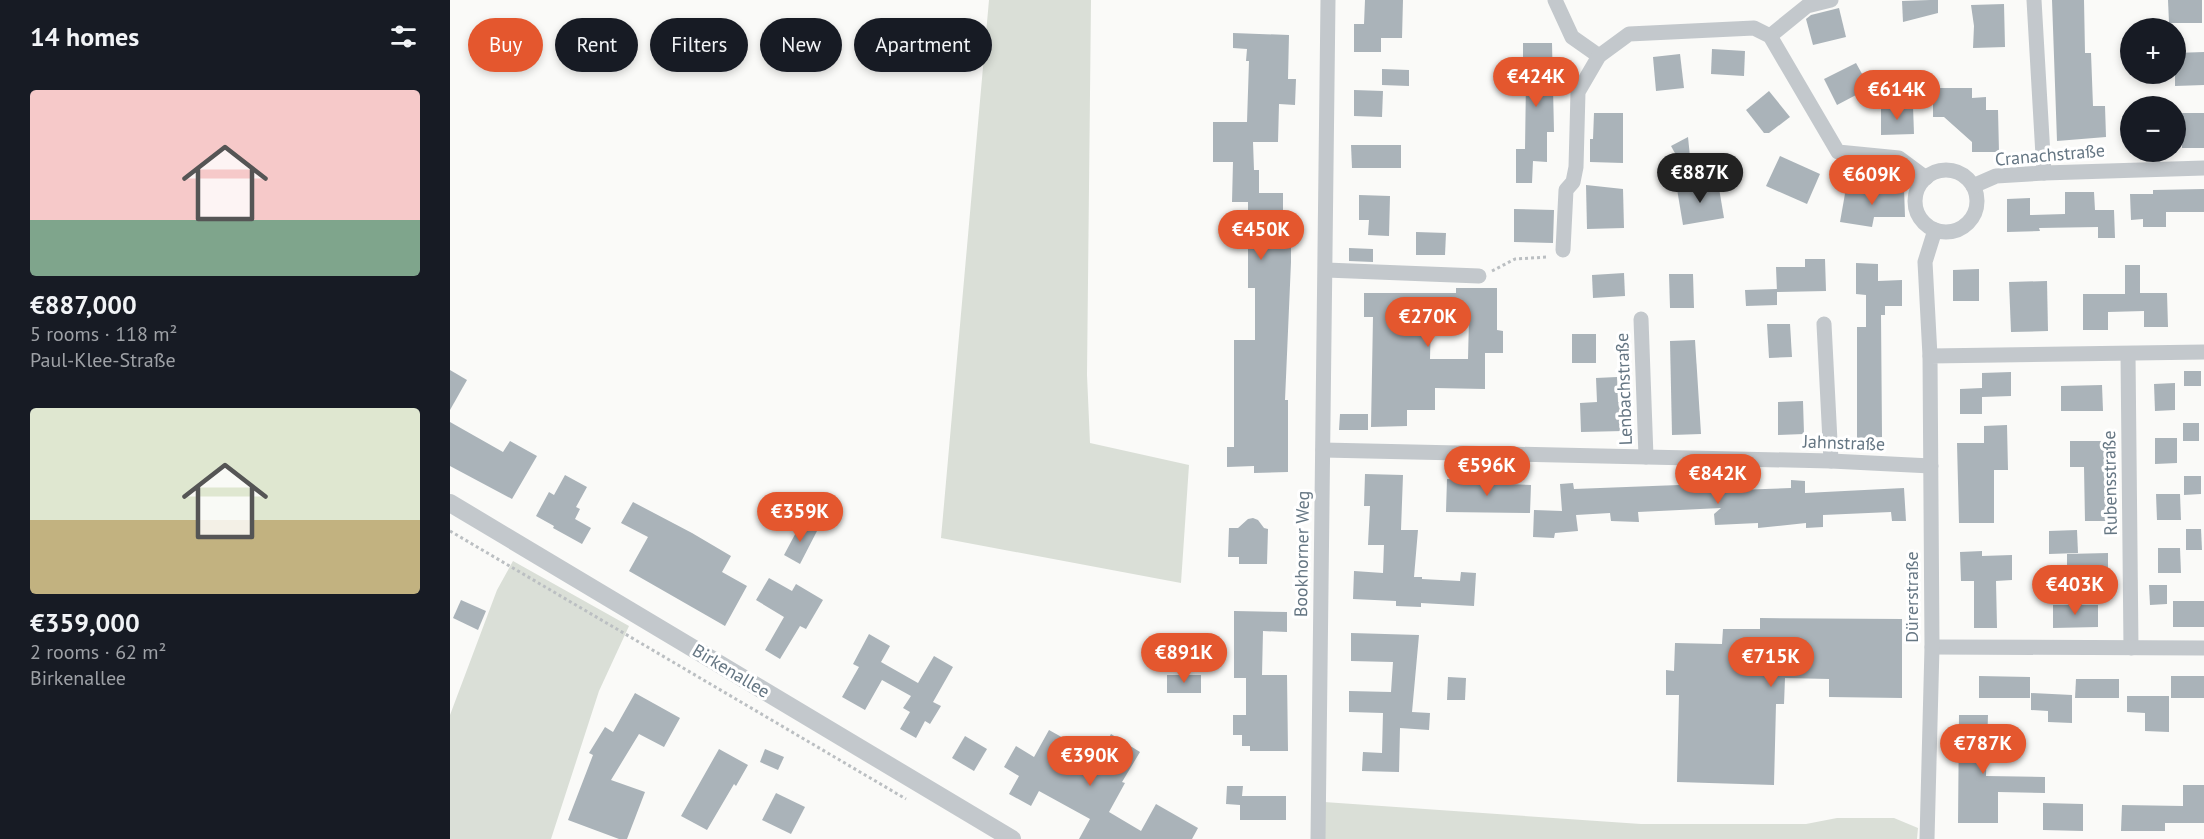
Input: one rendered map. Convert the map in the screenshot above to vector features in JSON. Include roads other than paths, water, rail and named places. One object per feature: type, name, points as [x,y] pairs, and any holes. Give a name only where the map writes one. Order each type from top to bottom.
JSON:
[{"type":"street","name":"Bookhorner Weg","points":[[1318,839],[1329,0]]},
{"type":"street","points":[[1555,0],[1572,37],[1599,56]]},
{"type":"street","points":[[1770,36],[1807,6],[1831,0]]},
{"type":"street","points":[[2034,0],[2044,173]]},
{"type":"street","points":[[1563,250],[1566,190],[1573,182],[1576,167],[1578,92],[1599,56],[1629,34],[1754,28],[1770,36],[1838,152],[1899,158],[1926,178]]},
{"type":"street","name":"Cranachstraße","points":[[1973,186],[1996,176],[2204,168]]},
{"type":"street","points":[[1935,172],[1957,172],[1973,186],[1977,196],[1973,217],[1956,231],[1935,230],[1921,219],[1917,211],[1916,193],[1926,178],[1935,172]]},
{"type":"street","name":"Dürerstraße","points":[[1927,839],[1932,647],[1930,356],[1925,262],[1935,230]]},
{"type":"street","points":[[1326,270],[1479,276]]},
{"type":"street","name":"Lenbachstraße","points":[[1641,319],[1646,457]]},
{"type":"street","points":[[1824,324],[1831,461]]},
{"type":"street","points":[[1930,356],[2204,352]]},
{"type":"street","name":"Rubensstraße","points":[[2128,354],[2131,648]]},
{"type":"street","name":"Jahnstraße","points":[[1323,450],[1831,461],[1931,466]]},
{"type":"street","name":"Birkenallee","points":[[450,503],[1012,839]]},
{"type":"street","points":[[1932,647],[2204,648]]}]
